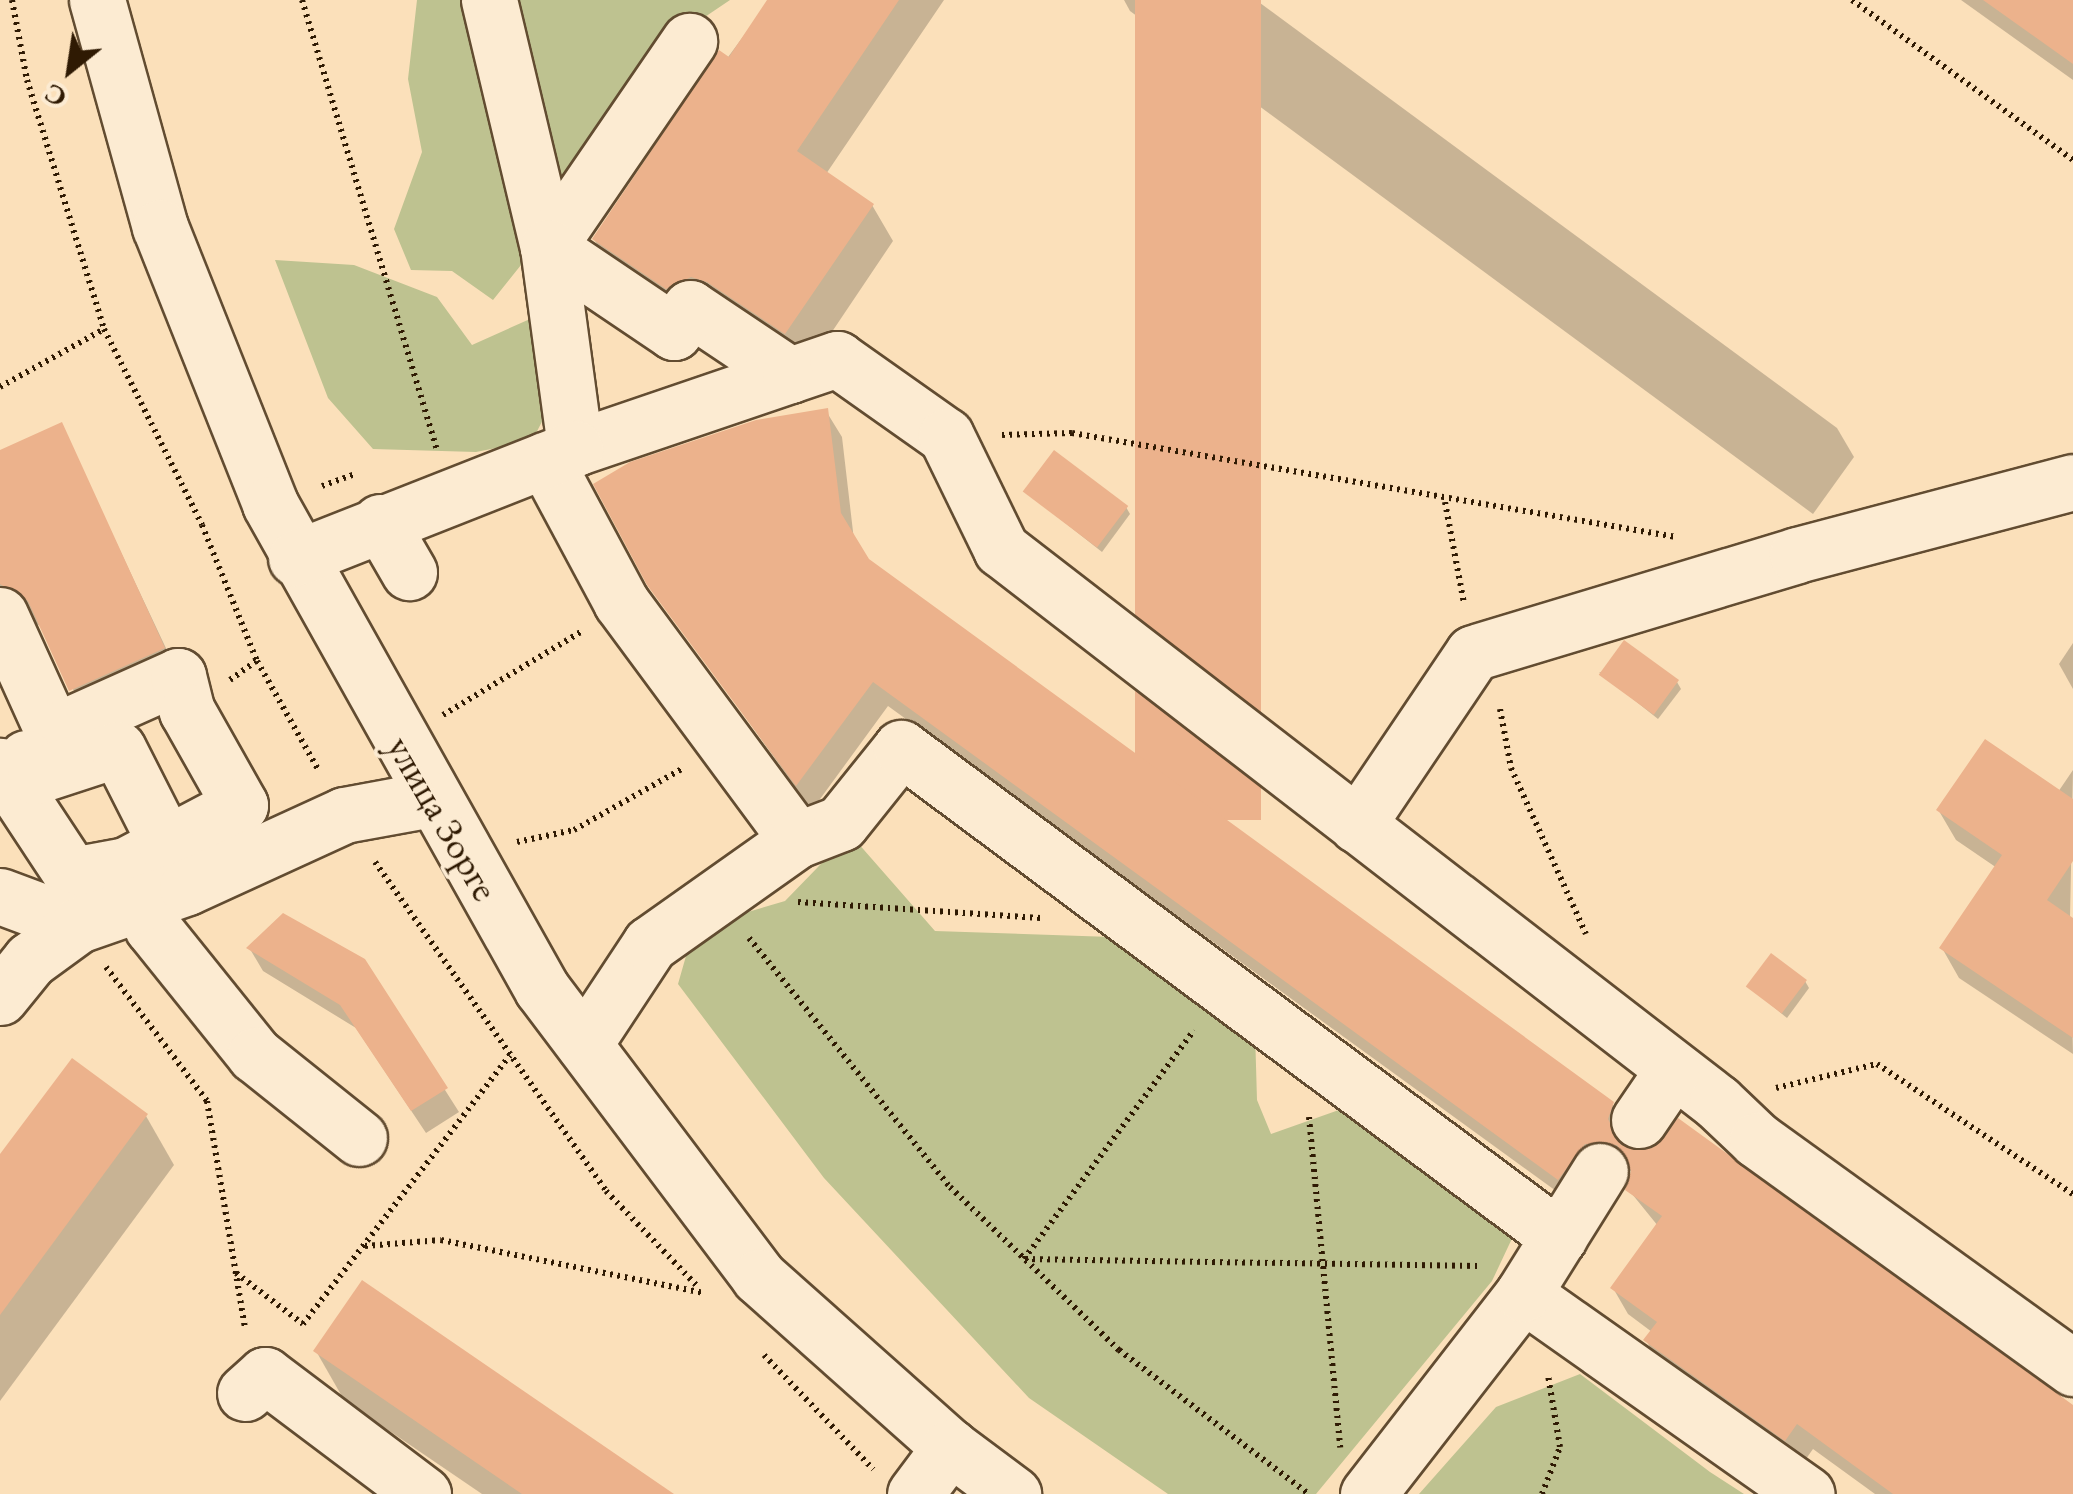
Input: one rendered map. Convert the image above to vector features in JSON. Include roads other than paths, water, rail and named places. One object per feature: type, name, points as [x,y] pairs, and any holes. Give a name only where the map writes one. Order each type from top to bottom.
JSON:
[{"type":"street","name":"улица Зорге","points":[[97,0],[160,227],[296,558],[542,990],[759,1276],[950,1447],[1014,1494]]},
{"type":"street","points":[[489,0],[548,247],[560,454],[621,602],[797,840]]},
{"type":"street","points":[[548,247],[689,41]]},
{"type":"street","points":[[548,247],[674,332],[690,308],[790,376]]},
{"type":"street","points":[[296,558],[380,522],[467,514],[560,454],[837,358],[946,436],[1001,549],[1672,1073],[1716,1102],[1757,1140],[2073,1368]]},
{"type":"street","points":[[1357,825],[1473,653],[1797,555],[2073,482]]},
{"type":"street","points":[[380,522],[408,572]]},
{"type":"street","points":[[0,615],[53,732],[178,676],[187,711],[240,805],[166,877],[152,927],[255,1055],[359,1138]]},
{"type":"street","points":[[0,701],[35,776],[118,749],[166,877]]},
{"type":"street","points":[[584,1044],[638,928],[707,884],[841,823],[902,748],[1302,1046],[1540,1266],[1806,1494]]},
{"type":"street","points":[[0,766],[72,875],[126,865],[166,877]]},
{"type":"street","points":[[0,998],[30,960],[78,924],[166,877],[344,815],[444,821]]},
{"type":"street","points":[[0,896],[78,924]]},
{"type":"street","points":[[1639,1120],[1672,1073]]},
{"type":"street","points":[[1354,1475],[1540,1266],[1600,1171]]},
{"type":"street","points":[[253,1377],[423,1494]]},
{"type":"street","points":[[915,1494],[950,1447]]}]
